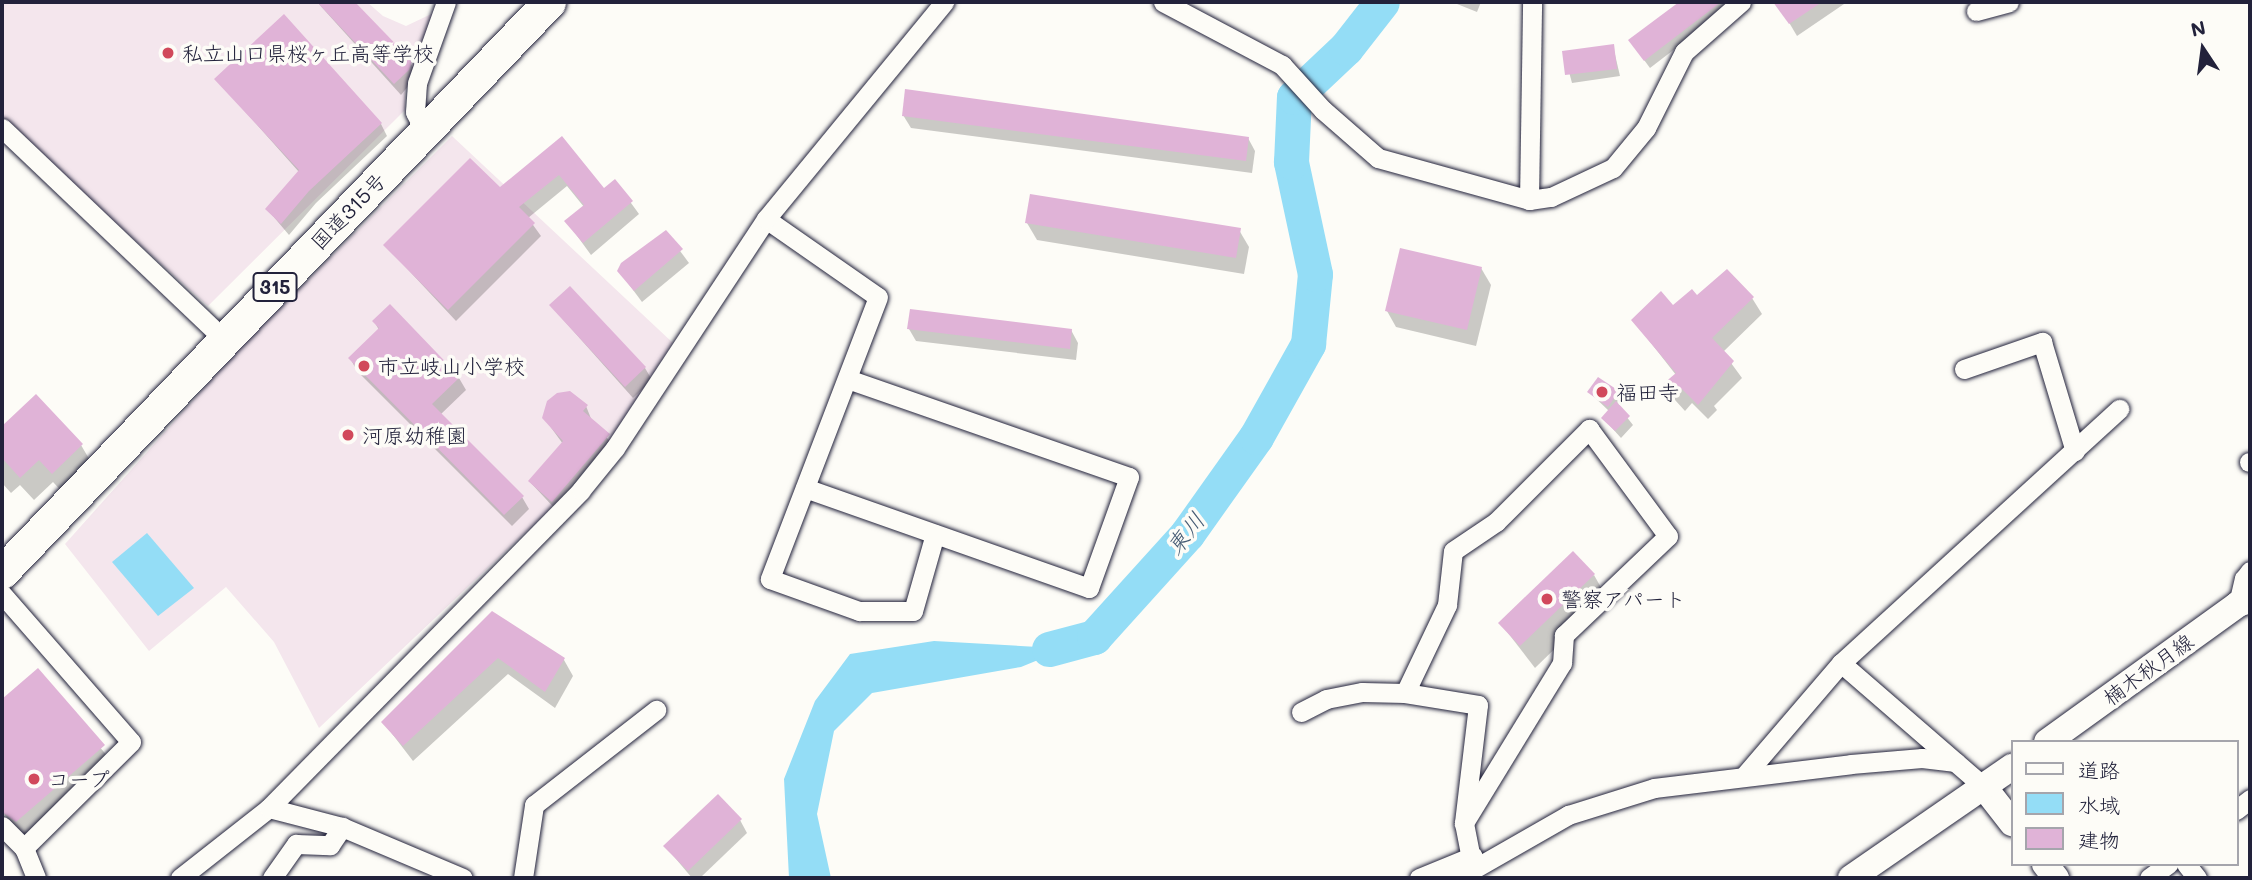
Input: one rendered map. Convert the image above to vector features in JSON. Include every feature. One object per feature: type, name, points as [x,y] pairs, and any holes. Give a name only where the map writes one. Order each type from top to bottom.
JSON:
[{"type":"highway","name":"国道315号","points":[[2,572],[549,2]]},
{"type":"street","points":[[425,131],[415,112],[415,92],[446,2]]},
{"type":"street","points":[[180,878],[269,808],[580,490],[615,448],[766,219],[944,2]]},
{"type":"street","points":[[1163,2],[1282,65],[1323,110],[1378,158],[1529,200],[1551,197],[1614,168],[1646,128],[1684,52],[1741,2]]},
{"type":"street","points":[[1529,200],[1532,2]]},
{"type":"street","points":[[1976,11],[2009,2]]},
{"type":"street","points":[[2,128],[225,340]]},
{"type":"street","points":[[766,219],[878,297],[770,579],[859,611],[913,611],[935,534]]},
{"type":"street","points":[[1964,369],[2042,342],[2075,451]]},
{"type":"street","points":[[805,488],[1089,588],[1129,477],[848,379]]},
{"type":"street","points":[[1745,775],[1841,663],[2119,409]]},
{"type":"street","points":[[1405,693],[1447,605],[1453,551],[1496,522],[1589,429],[1668,536],[1564,635],[1562,663],[1464,823]]},
{"type":"street","points":[[2244,602],[2244,579],[2250,571]]},
{"type":"street","points":[[2,594],[131,742],[24,848]]},
{"type":"street","name":"楠木秋月線","points":[[2050,740],[2244,602]]},
{"type":"street","points":[[1841,663],[1984,787],[2010,820]]},
{"type":"street","points":[[1301,712],[1326,699],[1362,692],[1405,693],[1478,705],[1464,823],[1468,868]]},
{"type":"street","points":[[523,878],[534,805],[656,710]]},
{"type":"street","points":[[1419,878],[1468,868],[1568,815],[1654,788],[1745,775],[1922,758],[1956,762]]},
{"type":"street","points":[[1852,878],[2010,768]]},
{"type":"street","points":[[269,808],[342,827],[426,872],[463,878]]},
{"type":"street","points":[[2,826],[24,848],[36,878]]},
{"type":"street","points":[[272,878],[296,844],[330,845],[342,827]]},
{"type":"street","points":[[2150,878],[2165,866]]},
{"type":"shaded area","points":[[2,2],[367,2],[383,16],[406,26],[444,8],[405,92],[405,110],[208,306],[2,121]]},
{"type":"shaded area","points":[[452,136],[673,343],[607,444],[547,512],[319,728],[274,642],[226,587],[149,651],[65,544],[239,349]]},
{"type":"water","points":[[147,533],[194,588],[158,616],[112,562]]},
{"type":"water","points":[[1094,637],[1021,667],[872,693],[834,731],[817,814],[831,878],[789,878],[784,779],[815,701],[850,654],[934,641],[1038,647]]},
{"type":"building","points":[[317,2],[355,2],[412,61],[409,70],[394,84]]},
{"type":"building","points":[[1679,2],[1721,2],[1644,61],[1628,40]]},
{"type":"building","points":[[1773,2],[1822,2],[1789,24]]},
{"type":"building","points":[[284,14],[382,123],[309,191],[281,224],[265,209],[299,170],[214,79]]},
{"type":"building","points":[[1614,44],[1617,69],[1565,75],[1562,51]]},
{"type":"building","points":[[905,89],[1249,137],[1246,161],[902,116]]},
{"type":"building","points":[[562,136],[604,188],[615,179],[633,201],[583,243],[564,221],[584,205],[559,175],[519,207],[535,223],[448,310],[383,245],[470,158],[500,187]]},
{"type":"building","points":[[1030,194],[1241,228],[1236,258],[1025,223]]},
{"type":"building","points":[[666,230],[683,249],[634,291],[617,271],[621,263]]},
{"type":"building","points":[[1400,248],[1482,267],[1467,330],[1385,311]]},
{"type":"building","points":[[1727,269],[1754,297],[1712,338],[1734,361],[1698,405],[1682,389],[1675,396],[1663,384],[1676,373],[1631,320],[1661,291],[1673,305],[1692,289],[1697,295]]},
{"type":"building","points":[[570,286],[646,367],[625,387],[549,305]]},
{"type":"building","points":[[390,304],[460,377],[432,404],[524,496],[504,515],[348,358],[379,328],[372,321]]},
{"type":"building","points":[[910,309],[1072,329],[1070,349],[907,329]]},
{"type":"building","points":[[1598,377],[1619,391],[1608,407],[1587,392]]},
{"type":"building","points":[[570,391],[588,405],[583,411],[610,434],[552,502],[528,481],[563,441],[542,418],[547,401],[557,393]]},
{"type":"building","points":[[36,394],[83,444],[52,474],[39,460],[20,478],[2,458],[2,426]]},
{"type":"building","points":[[1616,401],[1630,416],[1615,431],[1601,418]]},
{"type":"building","name":"警察アパート","points":[[1573,551],[1595,574],[1520,646],[1498,623]]},
{"type":"building","points":[[492,611],[565,658],[545,692],[498,658],[403,746],[381,722]]},
{"type":"building","name":"コープ","points":[[38,668],[105,745],[16,822],[2,812],[2,699]]},
{"type":"building","points":[[718,794],[742,819],[688,871],[663,846]]},
{"type":"waterway","name":"東川","points":[[1049,649],[1094,637],[1187,534],[1256,437],[1308,344],[1315,274],[1291,162],[1294,97],[1346,48],[1382,2]]},
{"type":"place","name":"私立山口県桜ヶ丘高等学校","points":[[168,53]]},
{"type":"place","name":"市立岐山小学校","points":[[364,366]]},
{"type":"place","name":"福田寺","points":[[1602,392]]},
{"type":"place","name":"河原幼稚園","points":[[348,435]]},
{"type":"place","name":"警察アパート","points":[[1547,599]]},
{"type":"place","name":"コープ","points":[[34,779]]}]
